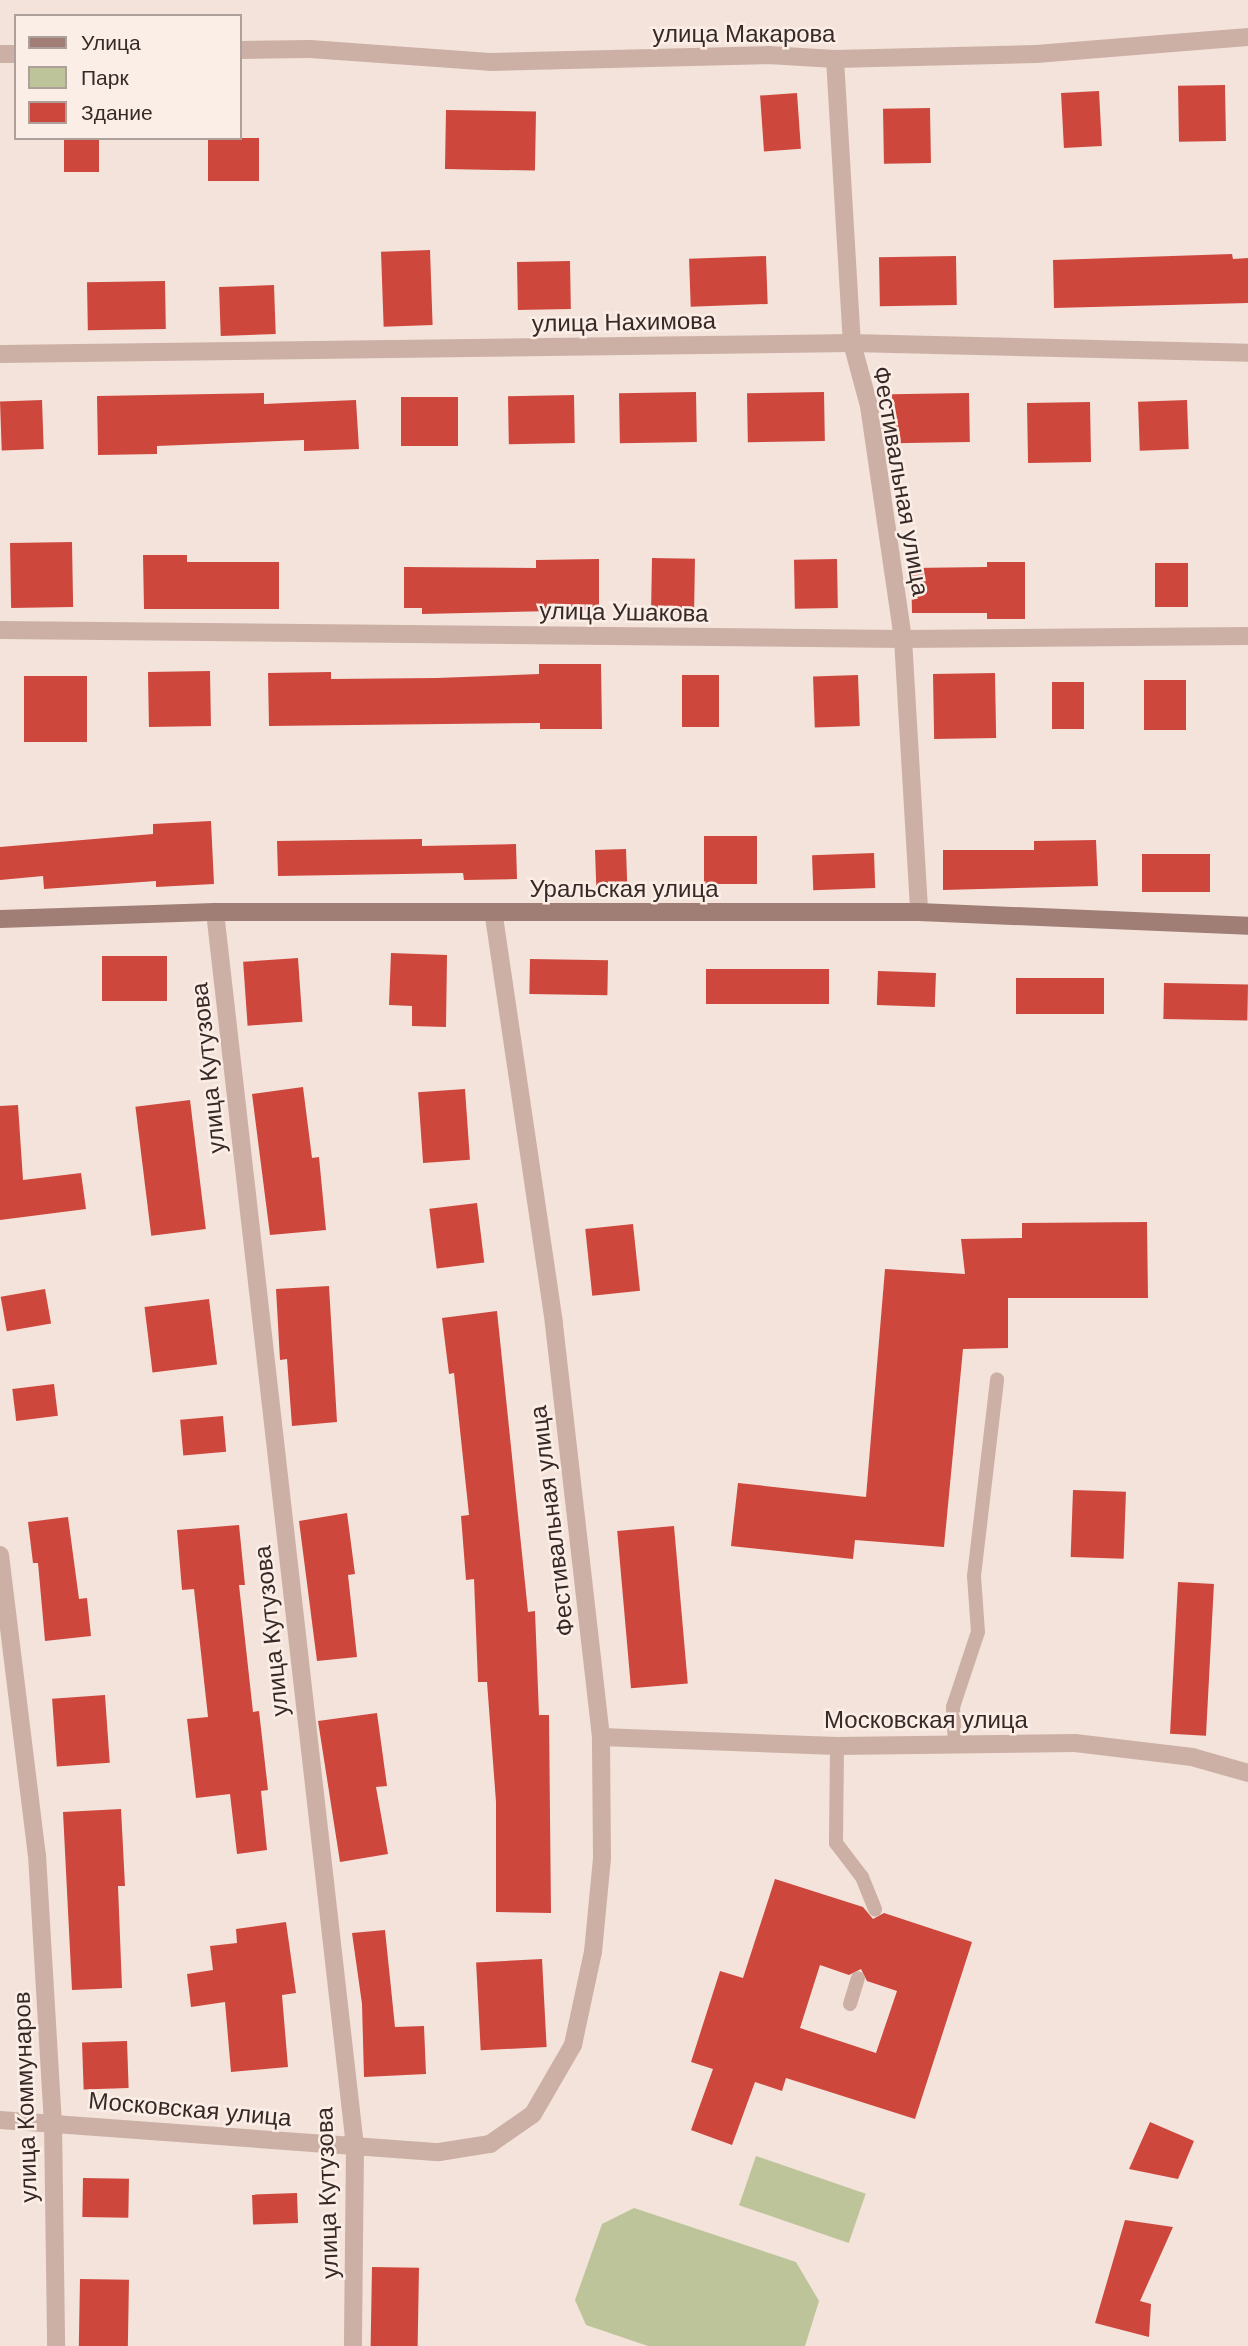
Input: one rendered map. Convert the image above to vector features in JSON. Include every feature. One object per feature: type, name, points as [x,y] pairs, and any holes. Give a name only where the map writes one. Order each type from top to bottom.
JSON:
[{"type":"street","name":"улица Макарова","points":[[242,50],[310,48],[490,62],[768,55],[835,59],[1037,54],[1248,37]]},
{"type":"street","name":"Фестивальная улица","points":[[835,59],[852,344],[869,406],[903,639],[919,912]]},
{"type":"street","name":"улица Нахимова","points":[[0,354],[852,344],[1248,352]]},
{"type":"street","name":"улица Ушакова","points":[[0,631],[903,639],[1248,636]]},
{"type":"street","name":"Уральская улица","points":[[0,919],[215,912],[494,915],[919,912],[1248,926]]},
{"type":"street","name":"улица Кутузова","points":[[215,912],[355,2147],[354,2346]]},
{"type":"street","name":"Фестивальная улица","points":[[494,915],[554,1323],[601,1737],[602,1858],[593,1952],[573,2045],[533,2114]]},
{"type":"street","name":"улица Коммунаров","points":[[0,1555],[37,1856],[53,2122],[56,2346]]},
{"type":"street","name":"Московская улица","points":[[601,1737],[837,1746],[1075,1743],[1192,1757],[1248,1773]]},
{"type":"street","name":"Московская улица","points":[[0,2120],[439,2152],[490,2144],[533,2114]]},
{"type":"lane","points":[[955,1745],[953,1707],[978,1632],[974,1576],[997,1379]]},
{"type":"lane","points":[[837,1746],[836,1843],[862,1877],[875,1910]]},
{"type":"lane","points":[[850,2004],[858,1978]]},
{"type":"green space","points":[[756,2156],[866,2194],[849,2243],[739,2205]]},
{"type":"green space","points":[[634,2208],[796,2262],[819,2301],[805,2346],[648,2346],[586,2325],[575,2300],[602,2224]]},
{"type":"building","points":[[1225,85],[1226,141],[1179,142],[1178,86]]},
{"type":"building","points":[[1099,91],[1102,146],[1064,148],[1061,93]]},
{"type":"building","points":[[797,93],[801,149],[764,151],[760,96]]},
{"type":"building","points":[[930,108],[931,163],[884,164],[883,109]]},
{"type":"building","points":[[446,110],[536,112],[535,171],[445,169]]},
{"type":"building","points":[[259,138],[259,181],[208,181],[208,140]]},
{"type":"building","points":[[64,140],[99,140],[99,172],[64,172]]},
{"type":"building","points":[[430,250],[433,325],[384,327],[381,252]]},
{"type":"building","points":[[1232,254],[1233,259],[1248,258],[1248,303],[1054,308],[1053,260]]},
{"type":"building","points":[[766,256],[768,304],[691,307],[689,259]]},
{"type":"building","points":[[956,256],[957,305],[880,306],[879,257]]},
{"type":"building","points":[[570,261],[571,309],[518,310],[517,262]]},
{"type":"building","points":[[165,281],[166,329],[88,330],[87,282]]},
{"type":"building","points":[[274,285],[276,334],[221,336],[219,287]]},
{"type":"building","points":[[696,392],[697,442],[620,443],[619,393]]},
{"type":"building","points":[[824,392],[825,441],[748,442],[747,393]]},
{"type":"building","points":[[264,393],[264,404],[356,400],[359,449],[304,451],[304,440],[157,446],[157,454],[98,455],[97,396]]},
{"type":"building","points":[[969,393],[970,442],[893,443],[892,394]]},
{"type":"building","points":[[574,395],[575,443],[509,444],[508,396]]},
{"type":"building","points":[[401,397],[458,397],[458,446],[401,446]]},
{"type":"building","points":[[42,400],[44,449],[2,450],[0,401]]},
{"type":"building","points":[[1187,400],[1189,449],[1140,451],[1138,402]]},
{"type":"building","points":[[1090,402],[1091,462],[1028,463],[1027,403]]},
{"type":"building","points":[[72,542],[73,607],[11,608],[10,543]]},
{"type":"building","points":[[143,555],[187,555],[187,562],[279,562],[279,609],[144,609]]},
{"type":"building","points":[[652,558],[695,559],[694,613],[651,612]]},
{"type":"building","points":[[599,559],[599,610],[422,614],[422,608],[404,608],[404,567],[536,568],[536,560]]},
{"type":"building","points":[[837,559],[838,608],[795,609],[794,560]]},
{"type":"building","points":[[987,562],[1025,562],[1025,619],[987,619],[987,613],[912,613],[911,568],[987,567]]},
{"type":"building","points":[[1155,563],[1188,563],[1188,607],[1155,607]]},
{"type":"building","points":[[539,664],[601,664],[602,729],[540,729],[540,723],[269,726],[268,673],[331,672],[331,679],[437,678],[539,674]]},
{"type":"building","points":[[210,671],[211,726],[149,727],[148,672]]},
{"type":"building","points":[[995,673],[996,738],[934,739],[933,674]]},
{"type":"building","points":[[682,675],[719,675],[719,727],[682,727]]},
{"type":"building","points":[[858,675],[860,726],[815,728],[813,677]]},
{"type":"building","points":[[24,676],[87,676],[87,742],[24,742]]},
{"type":"building","points":[[1144,680],[1186,680],[1186,730],[1144,730]]},
{"type":"building","points":[[1052,682],[1084,682],[1084,729],[1052,729]]},
{"type":"building","points":[[211,821],[214,884],[156,887],[156,881],[44,889],[43,876],[0,880],[0,847],[153,834],[153,824]]},
{"type":"building","points":[[704,836],[757,836],[757,884],[704,884]]},
{"type":"building","points":[[422,839],[422,846],[516,844],[517,879],[464,880],[463,873],[278,876],[277,841]]},
{"type":"building","points":[[1096,840],[1098,886],[943,890],[943,850],[1034,850],[1034,841]]},
{"type":"building","points":[[626,849],[627,885],[596,886],[595,850]]},
{"type":"building","points":[[874,853],[875,888],[813,890],[812,855]]},
{"type":"building","points":[[1142,854],[1210,854],[1210,892],[1142,892]]},
{"type":"building","points":[[391,953],[447,955],[446,1027],[412,1026],[412,1006],[389,1005]]},
{"type":"building","points":[[102,956],[167,956],[167,1001],[102,1001]]},
{"type":"building","points":[[298,958],[302,1022],[248,1026],[243,962]]},
{"type":"building","points":[[530,959],[608,960],[607,995],[529,994]]},
{"type":"building","points":[[706,969],[829,969],[829,1004],[706,1004]]},
{"type":"building","points":[[878,971],[936,973],[935,1007],[877,1005]]},
{"type":"building","points":[[1016,978],[1104,978],[1104,1014],[1016,1014]]},
{"type":"building","points":[[1164,983],[1248,984],[1247,1020],[1163,1019]]},
{"type":"building","points":[[303,1087],[312,1158],[319,1157],[326,1230],[270,1235],[252,1094]]},
{"type":"building","points":[[465,1089],[470,1160],[423,1163],[418,1092]]},
{"type":"building","points":[[190,1100],[206,1229],[151,1236],[135,1107]]},
{"type":"building","points":[[18,1105],[23,1180],[81,1173],[86,1209],[0,1220],[0,1106]]},
{"type":"building","points":[[477,1203],[484,1263],[437,1268],[429,1209]]},
{"type":"building","points":[[1147,1222],[1148,1298],[1008,1298],[1008,1348],[963,1349],[944,1547],[855,1540],[853,1559],[731,1546],[738,1483],[866,1497],[885,1269],[965,1274],[961,1239],[1022,1238],[1022,1223]]},
{"type":"building","points":[[633,1224],[640,1291],[592,1296],[585,1229]]},
{"type":"building","points":[[329,1286],[337,1422],[292,1426],[287,1359],[280,1360],[276,1289]]},
{"type":"building","points":[[45,1289],[51,1323],[7,1331],[1,1297]]},
{"type":"building","points":[[209,1299],[217,1365],[153,1372],[144,1307]]},
{"type":"building","points":[[497,1311],[528,1612],[535,1611],[539,1715],[549,1715],[551,1913],[496,1912],[496,1802],[487,1682],[478,1682],[474,1579],[466,1580],[461,1516],[469,1515],[454,1373],[449,1374],[442,1318]]},
{"type":"building","points":[[54,1384],[58,1416],[16,1421],[12,1389]]},
{"type":"building","points":[[223,1416],[226,1452],[183,1456],[180,1420]]},
{"type":"building","points":[[1073,1490],[1126,1492],[1124,1559],[1071,1557]]},
{"type":"building","points":[[347,1513],[355,1574],[348,1575],[357,1657],[317,1661],[299,1521]]},
{"type":"building","points":[[68,1517],[79,1599],[87,1598],[91,1636],[45,1641],[38,1563],[33,1563],[28,1522]]},
{"type":"building","points":[[239,1525],[245,1585],[239,1585],[253,1712],[259,1711],[268,1790],[261,1791],[267,1850],[237,1854],[230,1794],[196,1798],[187,1719],[208,1717],[194,1589],[182,1590],[177,1530]]},
{"type":"building","points":[[674,1526],[688,1683],[631,1688],[617,1531]]},
{"type":"building","points":[[1178,1582],[1214,1584],[1206,1736],[1170,1734]]},
{"type":"building","points":[[105,1695],[110,1763],[57,1767],[52,1699]]},
{"type":"building","points":[[377,1713],[387,1786],[376,1787],[388,1854],[340,1862],[318,1721]]},
{"type":"building","points":[[121,1809],[125,1886],[118,1886],[122,1988],[72,1990],[63,1812]]},
{"type":"building","points":[[775,1879],[863,1907],[873,1919],[884,1913],[972,1942],[915,2119],[786,2078],[782,2091],[755,2082],[732,2145],[691,2130],[713,2069],[691,2062],[720,1971],[743,1978]],"holes":[[[820,1965],[849,1975],[861,1969],[867,1981],[897,1991],[876,2053],[800,2028]]]},
{"type":"building","points":[[286,1922],[296,1993],[282,1995],[288,2067],[231,2072],[225,2002],[191,2007],[187,1974],[213,1970],[210,1946],[237,1943],[236,1929]]},
{"type":"building","points":[[385,1930],[395,2027],[424,2026],[426,2074],[364,2077],[362,2004],[352,1933]]},
{"type":"building","points":[[542,1959],[547,2047],[481,2050],[476,1962]]},
{"type":"building","points":[[127,2041],[129,2088],[84,2090],[82,2043]]},
{"type":"building","points":[[1150,2122],[1194,2141],[1178,2179],[1129,2169]]},
{"type":"building","points":[[83,2178],[129,2179],[128,2218],[82,2217]]},
{"type":"building","points":[[297,2193],[298,2223],[253,2225],[252,2195]]},
{"type":"building","points":[[1125,2220],[1173,2227],[1140,2301],[1151,2304],[1149,2337],[1095,2323]]},
{"type":"building","points":[[372,2267],[419,2268],[418,2346],[371,2346]]},
{"type":"building","points":[[80,2279],[129,2280],[128,2346],[79,2346]]}]
